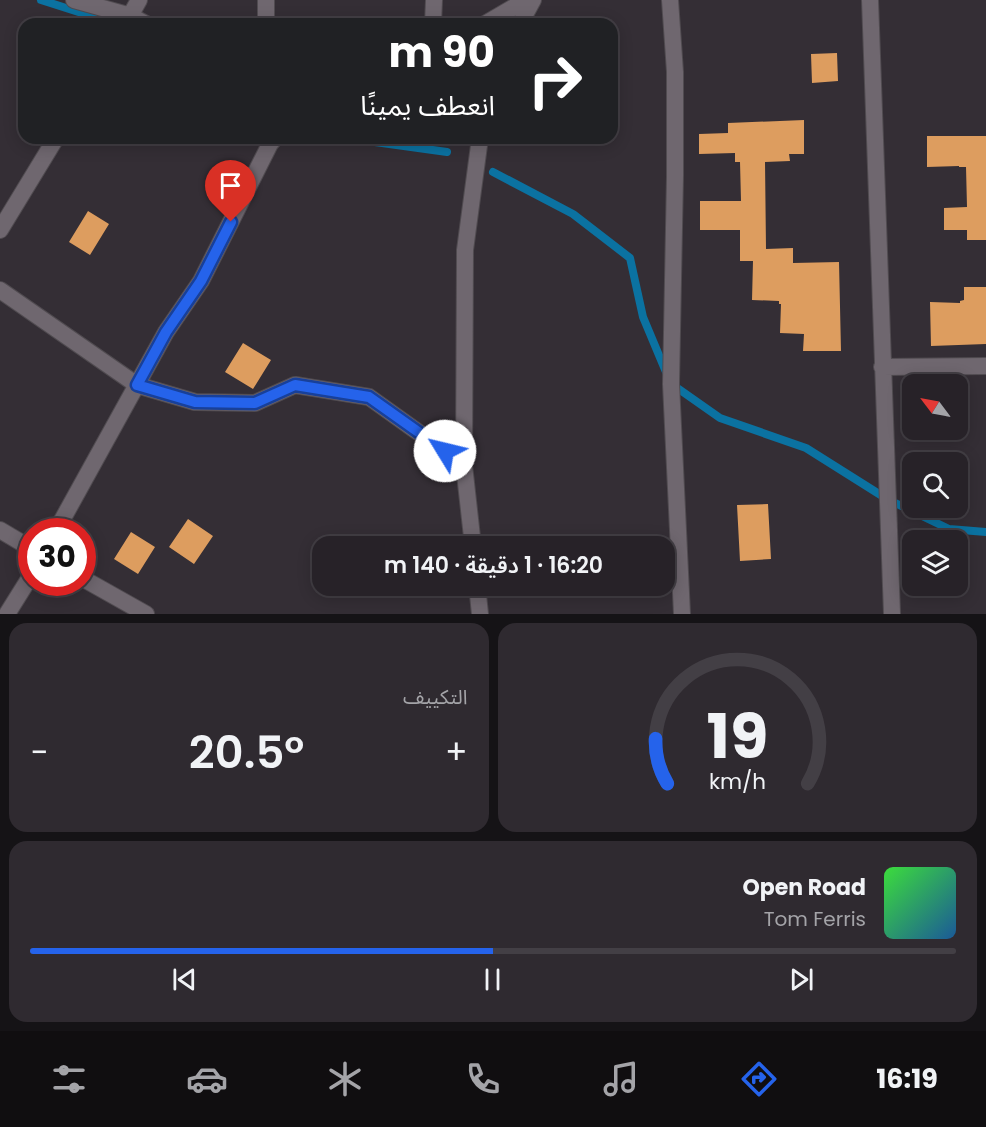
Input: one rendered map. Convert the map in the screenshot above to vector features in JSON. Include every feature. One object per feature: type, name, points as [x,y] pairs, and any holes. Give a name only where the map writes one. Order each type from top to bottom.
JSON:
[{"type":"street","points":[[74,0],[123,18]]},
{"type":"street","points":[[129,18],[139,0]]},
{"type":"street","points":[[266,0],[266,18]]},
{"type":"street","points":[[434,18],[435,0]]},
{"type":"street","points":[[495,18],[526,0]]},
{"type":"street","points":[[523,18],[533,0]]},
{"type":"street","points":[[670,0],[675,72],[671,384],[682,614]]},
{"type":"street","points":[[870,0],[892,614]]},
{"type":"street","points":[[0,230],[52,144]]},
{"type":"street","points":[[63,518],[166,332],[201,281],[270,144]]},
{"type":"street","points":[[472,536],[464,465],[465,250],[479,144]]},
{"type":"street","points":[[0,290],[137,385],[195,402],[255,403],[295,385],[369,397],[464,465]]},
{"type":"street","points":[[882,367],[986,366]]},
{"type":"street","points":[[0,530],[18,541]]},
{"type":"street","points":[[96,586],[146,614]]},
{"type":"street","points":[[7,614],[18,596]]},
{"type":"street","points":[[478,596],[480,614]]},
{"type":"building","points":[[837,53],[838,81],[812,83],[811,54]]},
{"type":"building","points":[[804,120],[804,154],[789,154],[790,161],[765,162],[766,249],[793,248],[793,263],[839,262],[841,351],[803,351],[804,334],[780,333],[781,304],[779,301],[752,300],[753,261],[740,261],[740,230],[700,230],[700,201],[741,201],[740,162],[735,162],[735,153],[699,154],[699,134],[728,133],[728,123]]},
{"type":"building","points":[[927,136],[986,136],[986,240],[967,240],[967,230],[944,230],[944,208],[967,207],[966,167],[927,167]]},
{"type":"building","points":[[88,211],[109,224],[90,255],[69,242]]},
{"type":"building","points":[[964,287],[986,287],[986,344],[931,346],[930,302],[960,303],[964,300]]},
{"type":"building","points":[[243,343],[271,360],[253,389],[225,372]]},
{"type":"building","points":[[768,504],[771,559],[740,561],[737,505]]},
{"type":"building","points":[[188,519],[213,536],[194,564],[169,547]]},
{"type":"building","points":[[131,532],[155,547],[138,574],[114,559]]},
{"type":"waterway","points":[[41,0],[97,18]]},
{"type":"waterway","points":[[389,144],[447,152]]},
{"type":"waterway","points":[[493,172],[573,214],[630,258],[643,317],[666,372]]},
{"type":"waterway","points":[[673,385],[720,418],[806,448],[887,499],[949,529],[986,532]]},
{"type":"route","points":[[231,222],[201,281],[166,332],[137,385],[195,402],[255,403],[295,385],[369,397],[445,451]]}]
